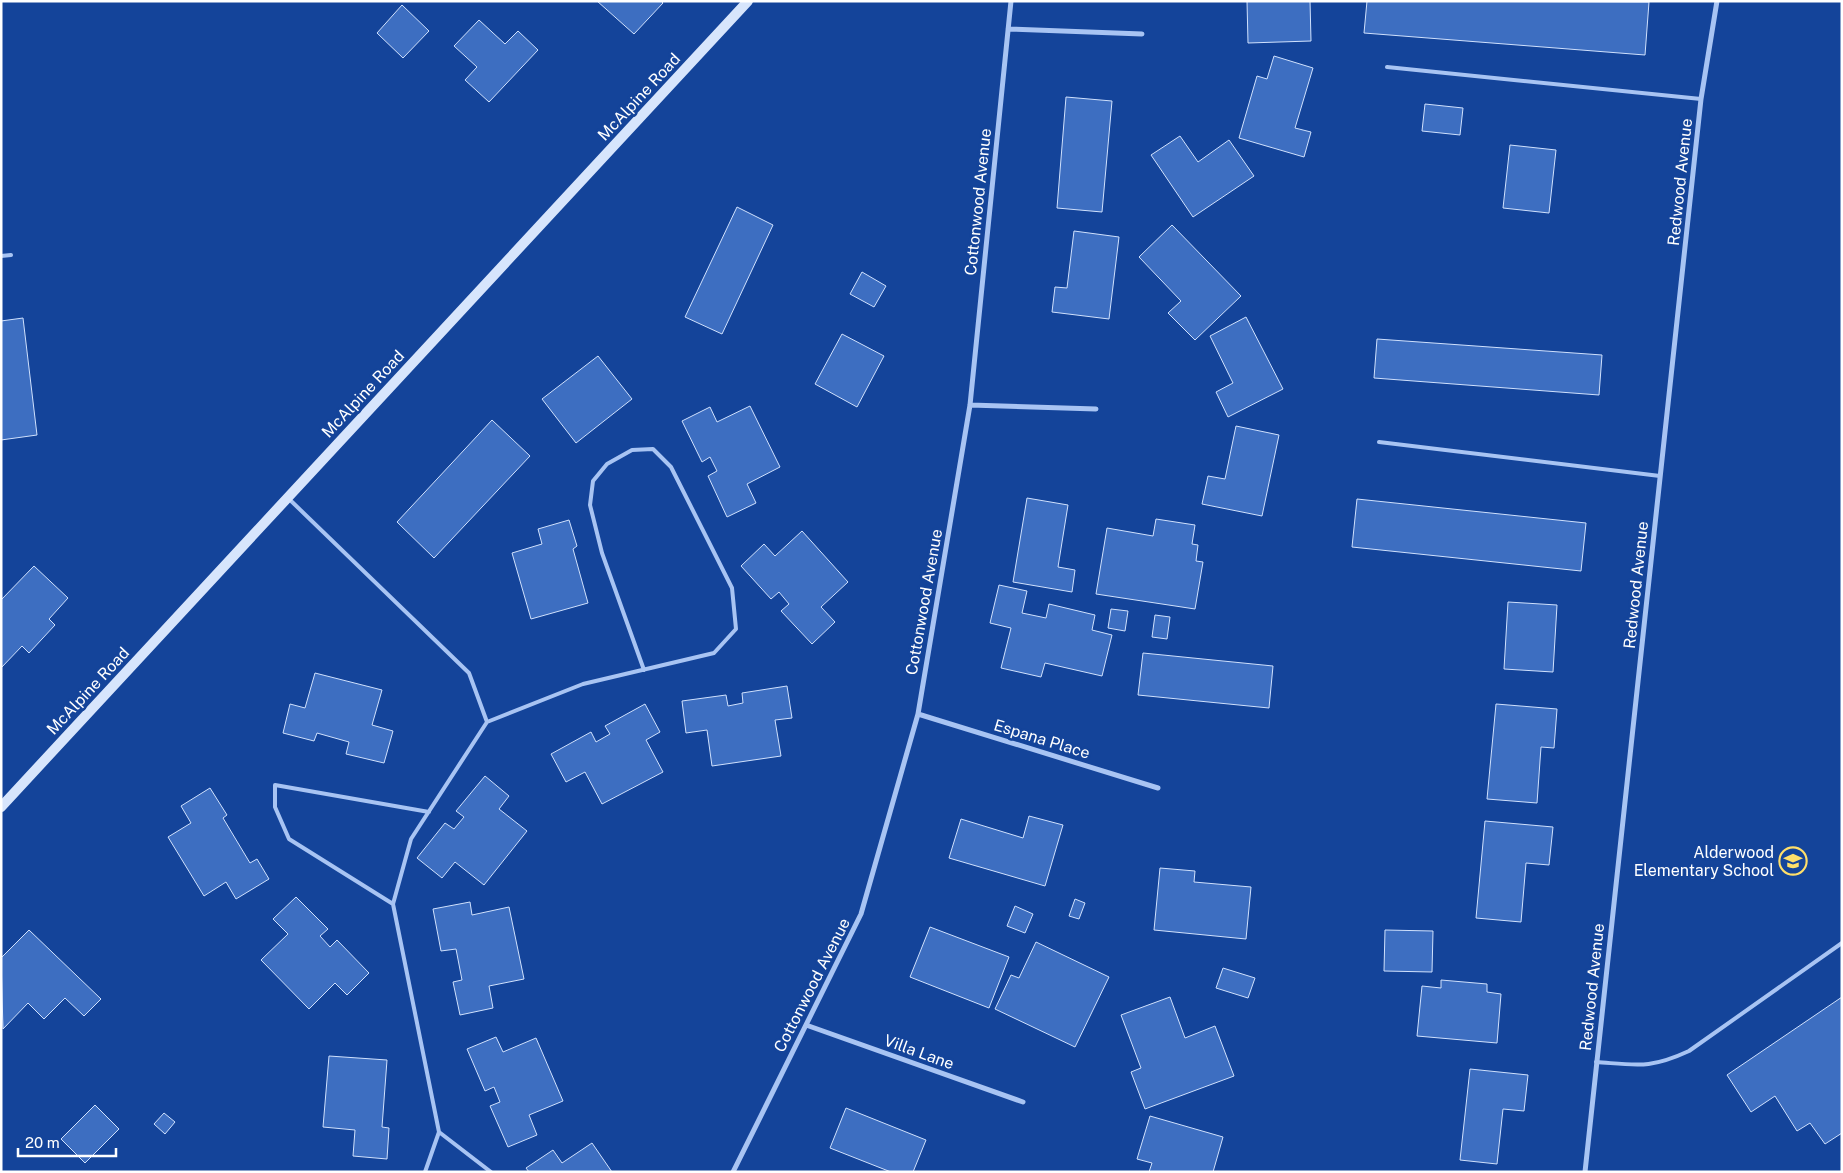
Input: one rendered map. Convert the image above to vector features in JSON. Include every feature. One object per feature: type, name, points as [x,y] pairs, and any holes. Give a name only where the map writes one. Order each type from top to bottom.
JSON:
[{"type":"street","name":"McAlpine Road","points":[[1,807],[748,1]]},
{"type":"street","name":"Cottonwood Avenue","points":[[733,1172],[861,914],[918,714],[970,405],[1011,1]]},
{"type":"street","name":"Redwood Avenue","points":[[1585,1172],[1701,99],[1717,1]]},
{"type":"street","points":[[1008,29],[1142,34]]},
{"type":"street","points":[[970,405],[1096,409]]},
{"type":"street","name":"Espana Place","points":[[918,714],[1158,788]]},
{"type":"street","name":"Villa Lane","points":[[806,1025],[1023,1102]]},
{"type":"lane","points":[[1387,67],[1701,99]]},
{"type":"lane","points":[[1,256],[11,255]]},
{"type":"lane","points":[[1379,442],[1660,476]]},
{"type":"lane","points":[[426,1172],[439,1132],[393,904],[411,839],[486,722],[583,684],[644,670],[714,653],[736,628],[732,588],[671,466],[654,449],[632,450],[607,464],[593,481],[590,505],[602,552],[644,670]]},
{"type":"lane","points":[[288,498],[469,673],[486,722]]},
{"type":"lane","points":[[393,904],[289,839],[275,808],[275,785],[429,812]]},
{"type":"lane","points":[[1596,1062],[1644,1066],[1665,1062],[1690,1051],[1842,943]]},
{"type":"lane","points":[[439,1132],[491,1172]]},
{"type":"building","points":[[597,1],[661,1],[663,3],[634,34]]},
{"type":"building","points":[[1247,1],[1310,1],[1311,41],[1248,43]]},
{"type":"building","points":[[1367,1],[1649,2],[1645,55],[1364,33]]},
{"type":"building","points":[[402,5],[429,31],[403,58],[377,33]]},
{"type":"building","points":[[479,20],[505,44],[518,31],[538,50],[489,102],[465,80],[477,67],[454,46]]},
{"type":"building","points":[[1274,56],[1313,68],[1295,128],[1311,132],[1304,157],[1239,138],[1257,76],[1267,79]]},
{"type":"building","points":[[1066,97],[1112,101],[1102,212],[1057,208]]},
{"type":"building","points":[[1425,104],[1463,108],[1460,135],[1422,131]]},
{"type":"building","points":[[1180,136],[1198,162],[1229,140],[1254,176],[1193,217],[1151,155]]},
{"type":"building","points":[[1510,145],[1556,150],[1549,213],[1503,208]]},
{"type":"building","points":[[737,207],[773,225],[722,334],[685,317]]},
{"type":"building","points":[[1172,225],[1241,296],[1195,340],[1168,313],[1181,301],[1139,257]]},
{"type":"building","points":[[1074,231],[1119,237],[1109,319],[1052,312],[1055,287],[1067,288]]},
{"type":"building","points":[[862,272],[886,286],[874,307],[850,294]]},
{"type":"building","points":[[1246,317],[1283,389],[1228,417],[1216,392],[1233,383],[1210,336]]},
{"type":"building","points":[[23,318],[37,435],[1,440],[1,321]]},
{"type":"building","points":[[842,334],[884,356],[857,407],[815,384]]},
{"type":"building","points":[[1377,339],[1602,355],[1599,395],[1374,378]]},
{"type":"building","points":[[598,356],[632,399],[576,443],[542,399]]},
{"type":"building","points":[[750,406],[780,467],[747,484],[756,503],[727,517],[708,476],[717,471],[710,457],[702,462],[682,421],[710,407],[717,422]]},
{"type":"building","points":[[492,420],[530,456],[434,558],[397,522]]},
{"type":"building","points":[[1236,426],[1279,435],[1262,516],[1202,504],[1208,476],[1225,479]]},
{"type":"building","points":[[1027,498],[1068,505],[1058,567],[1075,570],[1072,592],[1013,582]]},
{"type":"building","points":[[1357,499],[1586,523],[1581,571],[1352,547]]},
{"type":"building","points":[[1156,519],[1195,525],[1192,544],[1198,545],[1196,561],[1203,562],[1195,609],[1096,594],[1107,528],[1153,536]]},
{"type":"building","points":[[569,520],[577,546],[573,549],[588,603],[531,619],[512,553],[542,544],[538,529]]},
{"type":"building","points":[[802,531],[848,582],[821,607],[835,622],[812,644],[781,611],[789,604],[779,592],[771,599],[741,566],[764,544],[775,556]]},
{"type":"building","points":[[34,566],[68,598],[49,619],[55,625],[29,653],[22,646],[1,668],[1,600]]},
{"type":"building","points":[[999,585],[1027,591],[1022,613],[1046,618],[1049,604],[1095,615],[1092,630],[1112,635],[1102,676],[1045,663],[1041,677],[1001,668],[1011,628],[990,623]]},
{"type":"building","points":[[1508,602],[1557,605],[1553,672],[1504,669]]},
{"type":"building","points":[[1111,609],[1128,611],[1125,631],[1108,628]]},
{"type":"building","points":[[1155,615],[1170,617],[1167,639],[1152,637]]},
{"type":"building","points":[[1143,653],[1273,666],[1269,708],[1138,695]]},
{"type":"building","points":[[315,673],[382,690],[372,725],[393,731],[384,763],[346,754],[349,742],[317,733],[314,741],[283,733],[290,704],[305,708]]},
{"type":"building","points":[[787,686],[792,718],[775,720],[781,756],[712,766],[707,730],[686,733],[682,701],[726,695],[728,706],[743,703],[742,693]]},
{"type":"building","points":[[645,704],[660,732],[646,740],[663,772],[602,804],[585,772],[566,782],[551,754],[591,732],[596,742],[610,734],[605,726]]},
{"type":"building","points":[[1496,704],[1557,709],[1554,748],[1541,747],[1537,803],[1487,799]]},
{"type":"building","points":[[485,776],[509,796],[499,809],[527,831],[484,885],[455,862],[442,878],[417,858],[445,823],[454,829],[464,817],[456,811]]},
{"type":"building","points":[[210,788],[227,815],[223,818],[250,863],[257,859],[269,879],[236,899],[226,882],[204,896],[168,837],[191,823],[181,806]]},
{"type":"building","points":[[1029,816],[1063,825],[1045,886],[949,858],[961,819],[1023,838]]},
{"type":"building","points":[[1485,821],[1553,827],[1549,865],[1526,863],[1521,922],[1476,918]]},
{"type":"building","points":[[1160,868],[1195,871],[1194,882],[1251,887],[1246,939],[1154,930]]},
{"type":"building","points":[[296,897],[328,929],[320,936],[330,947],[337,940],[369,973],[347,995],[335,983],[309,1009],[261,960],[288,934],[273,919]]},
{"type":"building","points":[[1075,899],[1085,903],[1079,919],[1069,916]]},
{"type":"building","points":[[470,902],[472,915],[509,907],[524,979],[489,986],[493,1008],[460,1015],[453,982],[462,980],[456,949],[441,951],[433,909]]},
{"type":"building","points":[[1015,906],[1033,914],[1025,933],[1007,926]]},
{"type":"building","points":[[930,927],[1009,957],[989,1008],[910,977]]},
{"type":"building","points":[[29,930],[101,999],[84,1016],[65,998],[44,1019],[28,1003],[3,1029],[1,958]]},
{"type":"building","points":[[1385,930],[1433,931],[1432,972],[1384,971]]},
{"type":"building","points":[[1036,942],[1109,977],[1075,1047],[995,1009],[1011,975],[1019,978]]},
{"type":"building","points":[[1223,968],[1255,978],[1248,998],[1216,988]]},
{"type":"building","points":[[1441,980],[1487,984],[1487,992],[1501,994],[1497,1043],[1417,1036],[1422,986],[1441,988]]},
{"type":"building","points":[[1170,997],[1185,1038],[1215,1026],[1234,1076],[1145,1109],[1131,1072],[1141,1068],[1121,1015]]},
{"type":"building","points":[[1842,997],[1842,1133],[1825,1144],[1810,1123],[1797,1131],[1775,1096],[1751,1112],[1727,1075]]},
{"type":"building","points":[[496,1037],[503,1052],[536,1038],[563,1101],[529,1115],[537,1135],[508,1147],[490,1106],[500,1102],[494,1087],[485,1091],[467,1049]]},
{"type":"building","points":[[329,1056],[387,1060],[382,1127],[389,1128],[387,1159],[353,1156],[355,1130],[323,1127]]},
{"type":"building","points":[[1470,1069],[1528,1075],[1524,1111],[1503,1109],[1497,1164],[1460,1160]]},
{"type":"building","points":[[95,1105],[119,1129],[85,1163],[61,1139]]},
{"type":"building","points":[[846,1108],[926,1140],[913,1172],[891,1172],[830,1148]]},
{"type":"building","points":[[164,1113],[175,1122],[165,1134],[154,1124]]},
{"type":"building","points":[[1150,1116],[1223,1137],[1213,1172],[1149,1172],[1152,1163],[1137,1159]]},
{"type":"building","points":[[592,1143],[612,1172],[529,1172],[526,1168],[553,1150],[562,1163]]},
{"type":"place","name":"Alderwood Elementary School","points":[[1793,861]]}]
